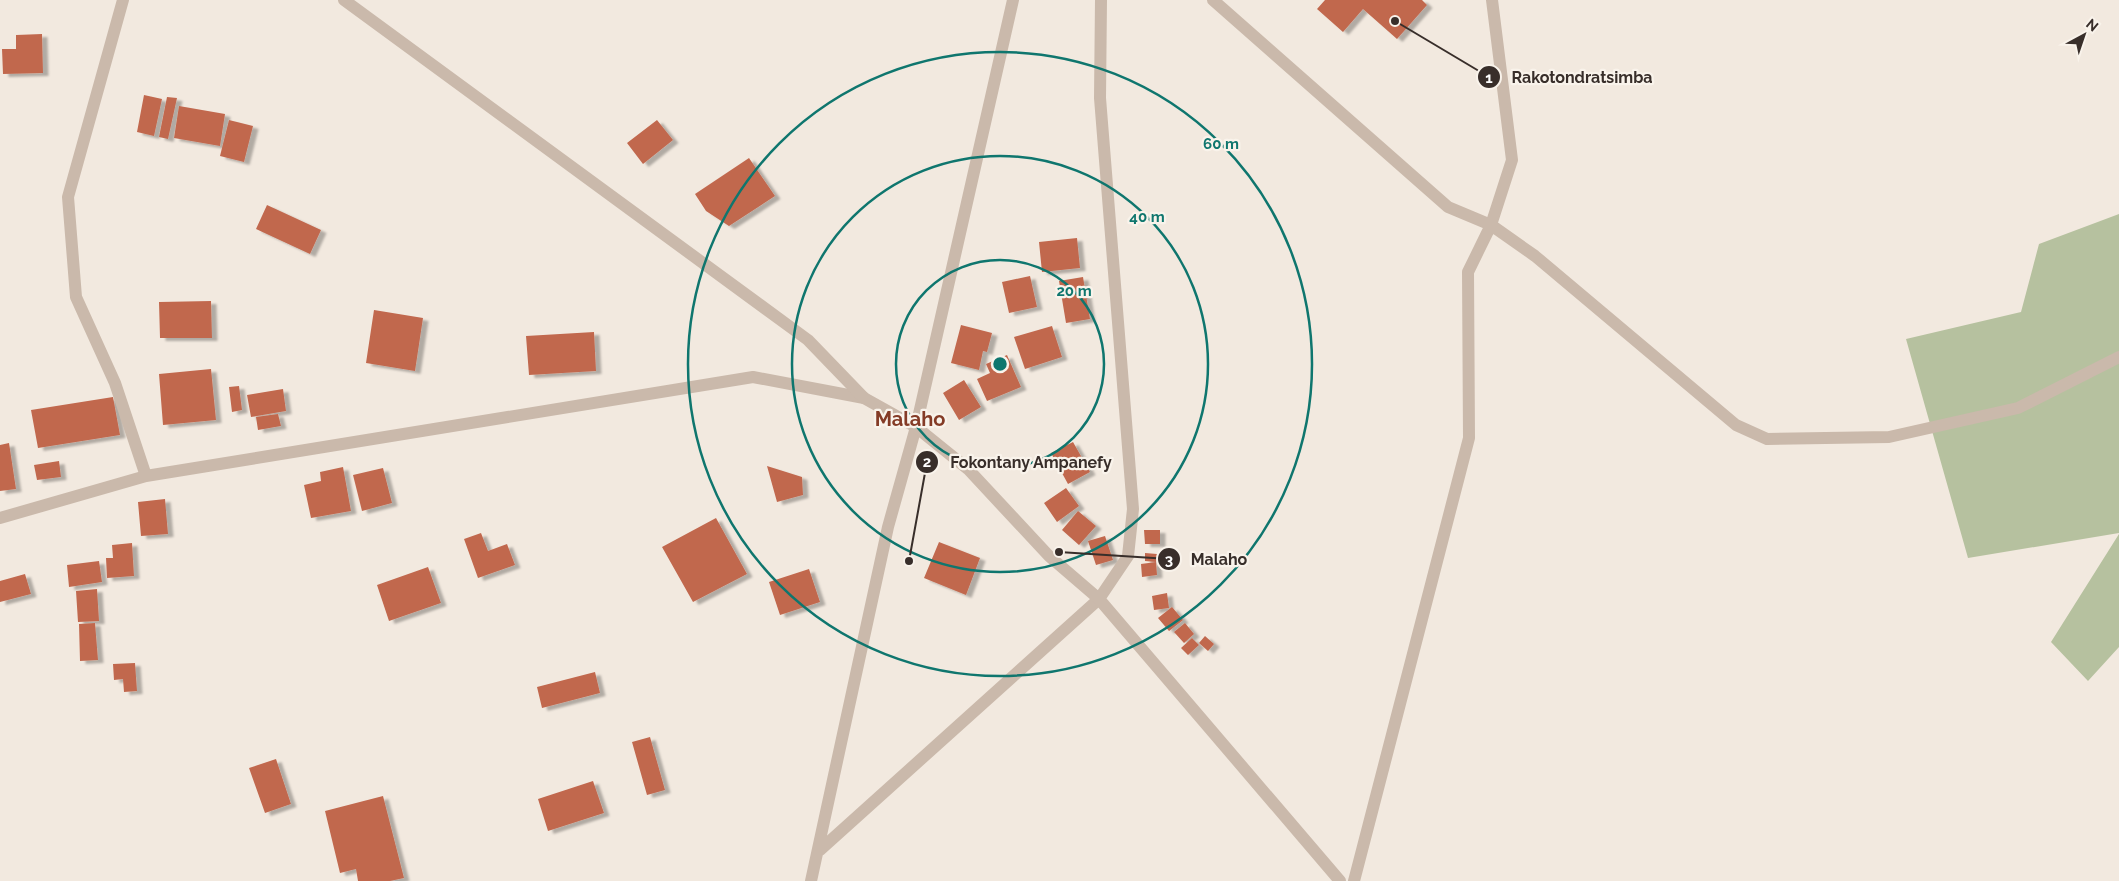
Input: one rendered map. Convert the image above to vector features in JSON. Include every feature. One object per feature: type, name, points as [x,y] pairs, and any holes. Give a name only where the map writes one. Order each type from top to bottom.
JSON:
[{"type":"street","points":[[123,0],[68,197],[76,296],[115,383],[146,476]]},
{"type":"street","points":[[344,0],[808,340],[864,398],[916,427],[968,469],[1049,556],[1099,599],[1340,881]]},
{"type":"street","points":[[811,881],[820,850],[888,527],[916,427],[1013,0]]},
{"type":"street","points":[[820,850],[1099,599],[1128,556],[1133,509],[1100,98],[1101,0]]},
{"type":"street","points":[[1213,0],[1448,208],[1490,225],[1535,256],[1736,425],[1767,439],[1889,438],[2018,408],[2119,357]]},
{"type":"street","points":[[1354,881],[1469,438],[1468,272],[1490,225],[1512,160],[1492,0]]},
{"type":"street","points":[[0,518],[146,476],[753,377],[864,398]]},
{"type":"green space","points":[[2119,214],[2119,533],[1968,558],[1906,339],[2021,312],[2039,244]]},
{"type":"green space","points":[[2119,534],[2119,647],[2088,681],[2051,642]]},
{"type":"building","points":[[1325,0],[1422,0],[1427,5],[1397,39],[1363,9],[1343,32],[1317,9]]},
{"type":"building","points":[[42,34],[43,73],[3,74],[2,49],[16,49],[16,35]]},
{"type":"building","points":[[144,95],[162,99],[154,136],[137,132]]},
{"type":"building","points":[[167,97],[177,98],[168,139],[159,137]]},
{"type":"building","points":[[179,106],[225,114],[220,146],[174,138]]},
{"type":"building","points":[[229,120],[253,126],[244,162],[220,156]]},
{"type":"building","points":[[657,120],[673,140],[643,164],[627,143]]},
{"type":"building","points":[[749,158],[775,196],[729,226],[706,211],[695,194]]},
{"type":"building","points":[[267,205],[321,230],[310,254],[256,229]]},
{"type":"building","points":[[1077,238],[1080,268],[1042,272],[1039,242]]},
{"type":"building","points":[[1030,276],[1037,307],[1009,313],[1002,282]]},
{"type":"building","points":[[1083,277],[1090,319],[1066,323],[1059,281]]},
{"type":"building","points":[[211,301],[212,338],[160,338],[159,302]]},
{"type":"building","points":[[374,310],[423,318],[415,371],[366,363]]},
{"type":"building","points":[[961,325],[992,333],[987,352],[983,351],[979,370],[951,363]]},
{"type":"building","points":[[1052,326],[1062,357],[1025,369],[1014,337]]},
{"type":"building","points":[[594,332],[596,371],[529,375],[526,336]]},
{"type":"building","points":[[1007,355],[1021,387],[987,401],[977,379],[990,373],[986,364]]},
{"type":"building","points":[[211,369],[216,420],[163,425],[159,374]]},
{"type":"building","points":[[964,380],[981,407],[959,420],[943,393]]},
{"type":"building","points":[[239,386],[242,410],[232,412],[229,387]]},
{"type":"building","points":[[283,389],[286,411],[251,417],[247,395]]},
{"type":"building","points":[[113,397],[120,435],[38,448],[31,410]]},
{"type":"building","points":[[278,414],[281,426],[258,430],[256,417]]},
{"type":"building","points":[[1073,442],[1090,472],[1068,484],[1051,453]]},
{"type":"building","points":[[9,443],[16,489],[0,491],[0,445]]},
{"type":"building","points":[[59,461],[61,477],[37,480],[34,465]]},
{"type":"building","points":[[767,466],[802,477],[803,495],[777,502]]},
{"type":"building","points":[[343,467],[351,511],[311,518],[304,485],[321,481],[320,472]]},
{"type":"building","points":[[383,468],[392,503],[362,511],[353,475]]},
{"type":"building","points":[[1066,488],[1079,506],[1057,522],[1044,503]]},
{"type":"building","points":[[165,499],[168,534],[141,536],[138,502]]},
{"type":"building","points":[[1078,511],[1096,526],[1079,545],[1062,530]]},
{"type":"building","points":[[716,518],[747,574],[693,602],[662,547]]},
{"type":"building","points":[[1144,530],[1160,530],[1160,544],[1145,544]]},
{"type":"building","points":[[481,533],[488,551],[507,544],[515,565],[478,578],[464,539]]},
{"type":"building","points":[[1105,536],[1113,560],[1096,565],[1088,541]]},
{"type":"building","points":[[939,542],[980,558],[966,595],[924,578]]},
{"type":"building","points":[[132,543],[134,576],[107,578],[106,558],[113,558],[112,545]]},
{"type":"building","points":[[1145,553],[1157,554],[1156,562],[1145,561]]},
{"type":"building","points":[[99,561],[102,582],[69,587],[67,565]]},
{"type":"building","points":[[1156,562],[1157,575],[1142,577],[1141,564]]},
{"type":"building","points":[[428,567],[441,603],[389,621],[377,585]]},
{"type":"building","points":[[809,569],[820,602],[780,615],[769,582]]},
{"type":"building","points":[[25,574],[31,594],[0,602],[0,581]]},
{"type":"building","points":[[97,589],[99,621],[78,622],[76,591]]},
{"type":"building","points":[[1167,593],[1169,608],[1154,610],[1152,596]]},
{"type":"building","points":[[1172,607],[1183,620],[1169,631],[1158,618]]},
{"type":"building","points":[[95,623],[98,660],[80,661],[79,624]]},
{"type":"building","points":[[1185,623],[1194,634],[1184,643],[1174,632]]},
{"type":"building","points":[[1205,636],[1214,644],[1208,651],[1199,643]]},
{"type":"building","points":[[1192,638],[1199,645],[1188,655],[1181,648]]},
{"type":"building","points":[[135,663],[137,691],[124,692],[123,679],[114,680],[113,664]]},
{"type":"building","points":[[595,672],[600,693],[542,708],[537,687]]},
{"type":"building","points":[[650,737],[665,790],[647,795],[632,742]]},
{"type":"building","points":[[276,759],[291,804],[265,813],[249,768]]},
{"type":"building","points":[[593,781],[604,813],[548,831],[538,799]]},
{"type":"building","points":[[383,796],[404,878],[390,881],[358,881],[356,869],[340,873],[325,811]]},
{"type":"place","name":"Rakotondratsimba","points":[[1395,21]]},
{"type":"place","name":"Malaho","points":[[1059,552]]},
{"type":"place","name":"Fokontany Ampanefy","points":[[909,561]]},
{"type":"district","name":"Malaho","points":[[910,419]]}]
